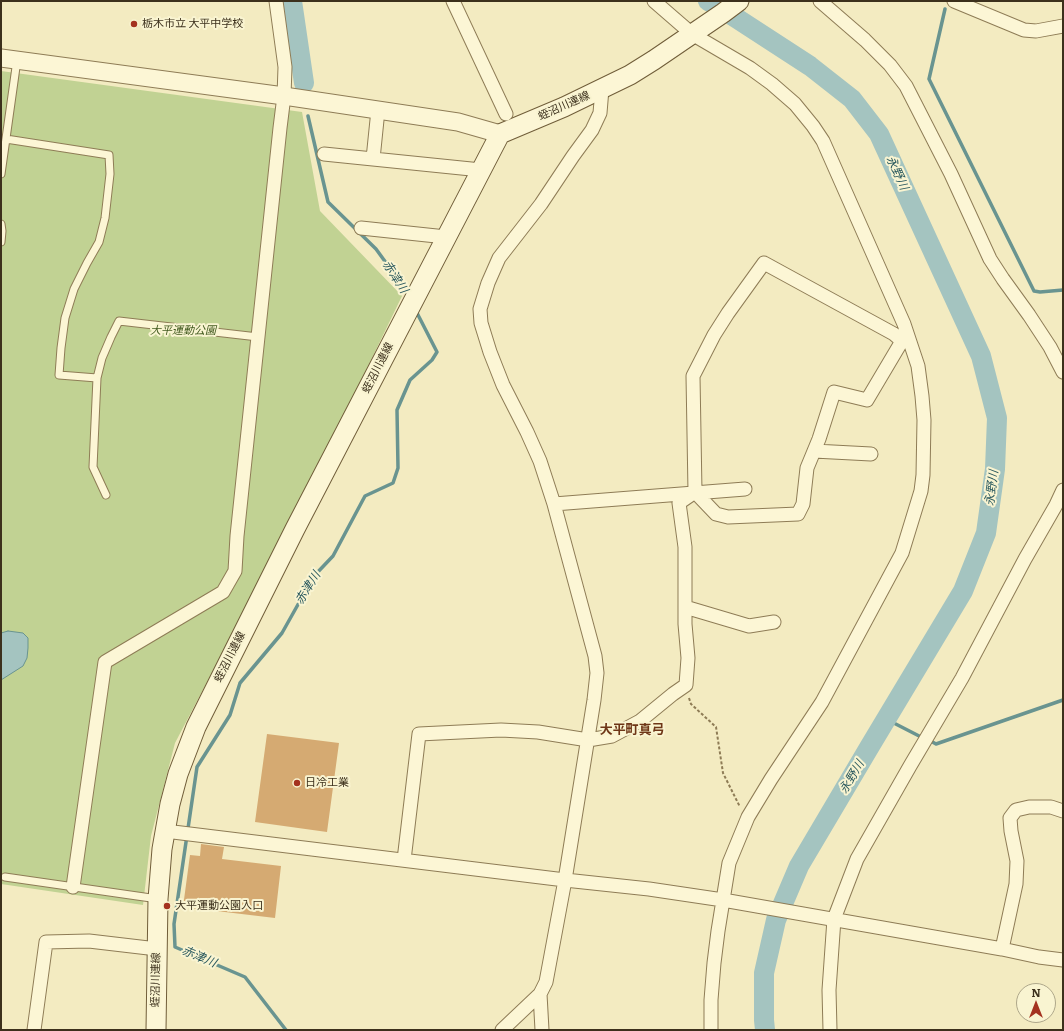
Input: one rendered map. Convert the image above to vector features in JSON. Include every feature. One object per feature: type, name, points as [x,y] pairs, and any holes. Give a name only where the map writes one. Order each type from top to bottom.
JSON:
[{"type":"main road","name":"蛭沼川連線","points":[[500,134],[602,89],[654,60],[739,1]]},
{"type":"main road","points":[[446,237],[500,134]]},
{"type":"main road","name":"蛭沼川連線","points":[[156,1030],[158,899],[162,849],[178,774],[196,726],[294,529],[446,237]]},
{"type":"street","points":[[73,886],[105,662],[223,592],[234,571],[284,96],[285,66],[276,1]]},
{"type":"street","points":[[453,1],[506,114]]},
{"type":"street","points":[[654,1],[695,32],[772,84],[796,104],[820,136],[904,324],[918,366],[924,420],[923,475],[921,491],[902,553],[822,702],[771,779],[746,821],[729,863],[714,963],[711,1000],[711,1030]]},
{"type":"street","points":[[820,1],[865,40],[890,65],[906,86],[951,174],[990,259],[1050,347],[1063,372]]},
{"type":"street","points":[[954,1],[1024,30],[1036,31],[1063,26]]},
{"type":"street","points":[[9,59],[284,96],[458,122],[500,134]]},
{"type":"street","points":[[502,1030],[540,994],[546,982],[565,880],[588,740],[597,673],[595,656],[554,504],[540,461],[503,385],[490,352],[481,323],[480,309],[488,283],[499,258],[541,204],[592,130],[600,113],[602,89]]},
{"type":"street","points":[[373,159],[378,110]]},
{"type":"street","points":[[324,154],[481,170]]},
{"type":"street","points":[[361,228],[446,237]]},
{"type":"street","points":[[764,263],[894,334],[902,341],[867,400],[834,392],[814,451],[808,468],[803,504],[798,514],[728,517],[716,514],[695,492],[693,376],[714,335],[728,312],[764,263]]},
{"type":"street","points":[[814,451],[871,454]]},
{"type":"street","points":[[554,504],[745,489]]},
{"type":"street","points":[[830,1030],[829,990],[834,920],[857,859],[962,678],[1063,490]]},
{"type":"street","points":[[404,860],[419,734],[501,730],[538,732],[588,740],[612,736],[640,722],[686,685],[688,658],[685,624],[685,547],[679,503],[695,492]]},
{"type":"street","points":[[685,607],[750,626],[774,622]]},
{"type":"street","points":[[1002,949],[1016,884],[1017,861],[1010,818],[1016,810],[1029,807],[1051,807],[1063,811]]},
{"type":"street","points":[[165,831],[649,889],[723,900],[1002,949],[1039,957],[1063,960]]},
{"type":"street","points":[[34,1030],[46,942],[89,941],[157,949]]},
{"type":"street","points":[[540,994],[542,1030]]},
{"type":"lane","points":[[1,174],[6,139],[9,59]]},
{"type":"lane","points":[[6,139],[109,155],[110,174],[105,218],[99,242],[74,289],[65,318],[59,375],[98,378]]},
{"type":"lane","points":[[1,224],[1,242]]},
{"type":"lane","points":[[106,495],[93,467],[98,378],[102,358],[119,321],[258,337]]},
{"type":"lane","points":[[5,877],[158,899]]},
{"type":"path","points":[[686,685],[691,704],[716,728],[723,773],[746,821]]},
{"type":"green space","name":"大平運動公園","points":[[1,71],[302,112],[320,211],[402,296],[311,484],[175,743],[151,836],[143,905],[1,884]]},
{"type":"water","points":[[8,631],[23,633],[28,638],[27,658],[23,666],[1,680],[1,633]]},
{"type":"building","name":"日冷工業","points":[[267,734],[339,743],[327,832],[255,822]]},
{"type":"building","points":[[201,844],[224,847],[222,859],[281,866],[275,918],[183,907],[190,855],[200,856]]},
{"type":"waterway","name":"赤津川","points":[[292,1],[304,83]]},
{"type":"waterway","name":"永野川","points":[[708,1],[810,66],[852,99],[879,134],[981,356],[997,418],[995,469],[986,533],[963,591],[799,866],[776,920],[764,973],[765,1030]]},
{"type":"waterway","points":[[945,9],[929,79],[1034,291],[1040,292],[1063,290]]},
{"type":"waterway","name":"赤津川","points":[[308,116],[328,202],[376,249],[400,282],[408,296]]},
{"type":"waterway","name":"赤津川","points":[[286,1030],[245,977],[175,947],[174,924],[197,767],[230,715],[240,683],[282,633],[314,576],[333,556],[365,496],[393,483],[398,468],[397,410],[410,380],[432,360],[437,352],[416,311]]},
{"type":"waterway","points":[[929,740],[936,744],[1063,700]]},
{"type":"waterway","points":[[886,719],[923,738]]},
{"type":"place","name":"栃木市立 大平中学校","points":[[134,24]]},
{"type":"place","name":"日冷工業","points":[[297,783]]},
{"type":"place","name":"大平運動公園入口","points":[[167,906]]},
{"type":"district","name":"大平町真弓","points":[[632,730]]}]
